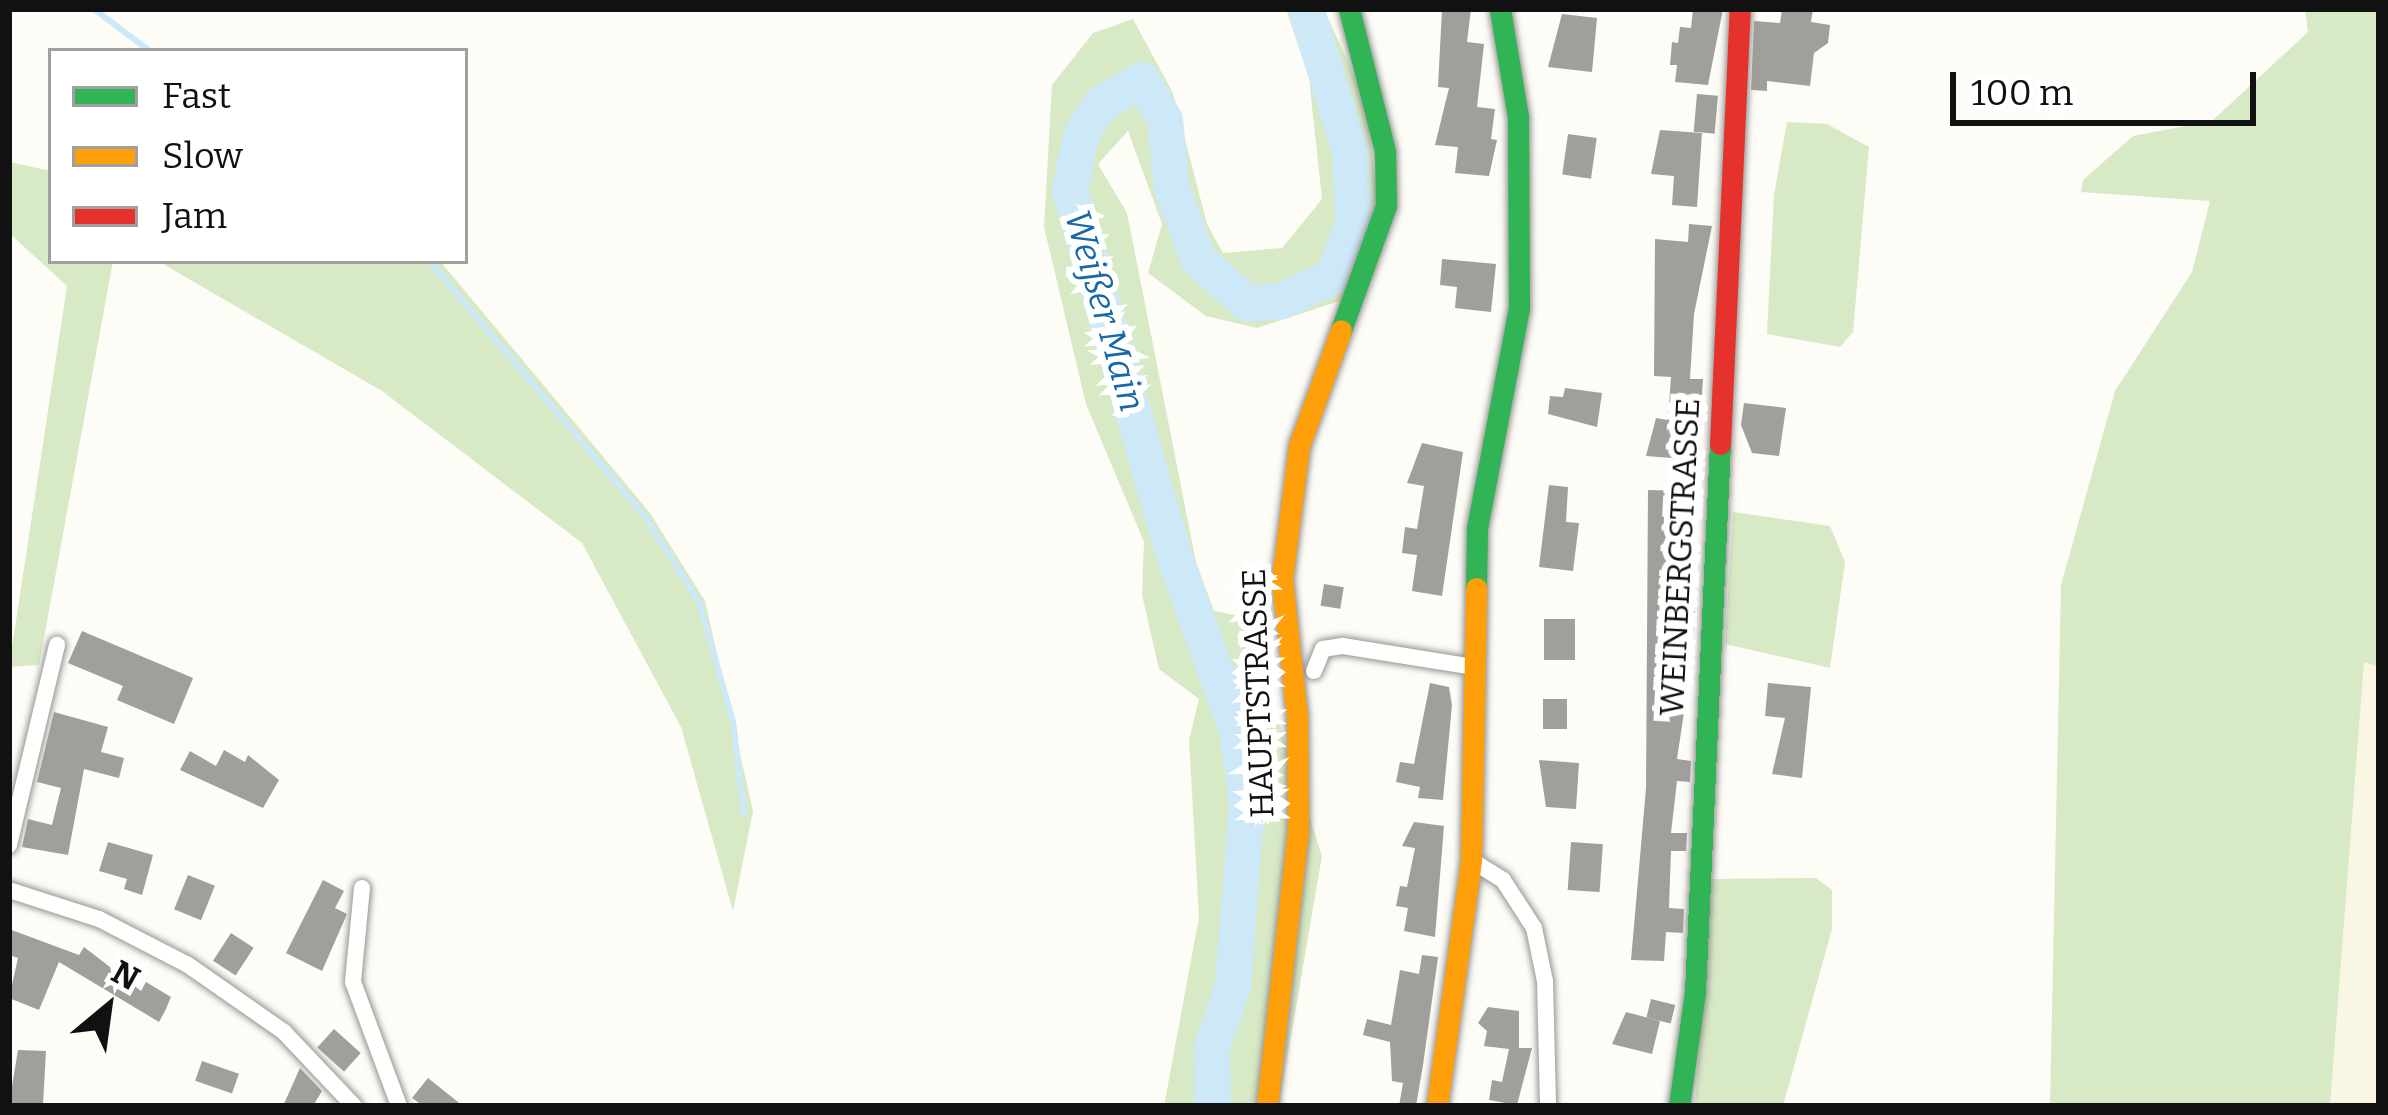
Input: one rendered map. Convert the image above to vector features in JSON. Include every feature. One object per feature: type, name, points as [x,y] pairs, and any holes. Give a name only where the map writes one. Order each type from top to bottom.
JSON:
[{"type":"street","name":"HAUPTSTRASSE","points":[[1267,1106],[1298,831],[1298,716],[1282,579],[1299,446],[1387,206],[1382,133],[1349,9]]},
{"type":"street","points":[[1437,1106],[1471,860],[1468,666],[1477,528],[1519,308],[1518,117],[1500,9]]},
{"type":"street","name":"WEINBERGSTRASSE","points":[[1678,1106],[1695,992],[1740,9]]},
{"type":"street","points":[[9,845],[57,645]]},
{"type":"street","points":[[1314,671],[1323,649],[1343,646],[1468,666]]},
{"type":"street","points":[[1471,860],[1503,880],[1534,928],[1545,981],[1548,1106]]},
{"type":"street","points":[[362,888],[353,982],[399,1106]]},
{"type":"street","points":[[9,890],[99,919],[188,965],[284,1032],[354,1106]]},
{"type":"shaded area","points":[[2364,661],[2379,667],[2379,1106],[2330,1106]]},
{"type":"green space","points":[[1286,9],[1324,9],[1366,102],[1378,211],[1367,292],[1257,328],[1206,316],[1148,273],[1162,224],[1128,131],[1098,164],[1127,213],[1196,562],[1214,611],[1245,617],[1322,856],[1279,1106],[1164,1106],[1199,917],[1189,740],[1199,699],[1159,669],[1142,595],[1144,542],[1086,404],[1044,227],[1052,85],[1093,33],[1133,19],[1173,93],[1207,224],[1223,253],[1282,248],[1322,199],[1309,78]]},
{"type":"green space","points":[[2305,9],[2379,9],[2379,667],[2364,662],[2330,1106],[2050,1106],[2061,585],[2115,391],[2192,272],[2210,201],[2081,192],[2083,180],[2133,136],[2212,121],[2308,32]]},
{"type":"green space","points":[[1787,122],[1827,124],[1869,147],[1853,332],[1840,347],[1767,334],[1774,195]]},
{"type":"green space","points":[[9,162],[48,170],[48,264],[112,264],[39,665],[9,667],[67,286],[9,233]]},
{"type":"green space","points":[[163,264],[442,264],[650,513],[705,601],[753,811],[733,911],[681,727],[582,543],[382,391]]},
{"type":"green space","points":[[1733,512],[1830,526],[1845,562],[1830,668],[1725,644]]},
{"type":"green space","points":[[1816,878],[1832,890],[1832,929],[1783,1106],[1695,1106],[1711,879]]},
{"type":"building","points":[[1442,9],[1471,9],[1467,42],[1484,44],[1477,107],[1495,109],[1491,139],[1497,140],[1489,176],[1455,173],[1458,147],[1435,145],[1449,88],[1438,87]]},
{"type":"building","points":[[1693,9],[1723,9],[1708,85],[1675,82],[1677,65],[1670,65],[1672,42],[1678,43],[1680,27],[1691,28]]},
{"type":"building","points":[[1782,9],[1813,9],[1811,22],[1830,25],[1828,43],[1814,53],[1810,86],[1767,81],[1767,91],[1751,90],[1754,21],[1780,23]]},
{"type":"building","points":[[1562,14],[1597,18],[1592,72],[1548,67]]},
{"type":"building","points":[[1697,94],[1718,96],[1715,134],[1694,132]]},
{"type":"building","points":[[1660,130],[1702,133],[1697,207],[1672,205],[1674,176],[1651,174]]},
{"type":"building","points":[[1568,134],[1597,138],[1591,179],[1562,175]]},
{"type":"building","points":[[1689,224],[1712,226],[1694,314],[1690,379],[1703,379],[1700,422],[1686,421],[1684,459],[1646,456],[1656,418],[1668,420],[1671,377],[1654,376],[1655,239],[1688,242]]},
{"type":"building","points":[[1442,259],[1496,264],[1491,312],[1455,308],[1457,287],[1440,285]]},
{"type":"building","points":[[1565,388],[1602,393],[1597,427],[1548,414],[1550,396],[1563,397]]},
{"type":"building","points":[[1744,403],[1786,408],[1779,456],[1752,453],[1741,425]]},
{"type":"building","points":[[1422,443],[1463,452],[1442,596],[1412,591],[1417,555],[1402,553],[1405,527],[1417,529],[1424,486],[1407,483]]},
{"type":"building","points":[[1549,485],[1568,487],[1566,522],[1579,523],[1573,571],[1539,567]]},
{"type":"building","points":[[1648,490],[1691,491],[1684,610],[1695,611],[1693,634],[1679,633],[1676,678],[1689,679],[1677,759],[1691,761],[1690,782],[1677,781],[1671,833],[1687,833],[1686,851],[1671,851],[1669,908],[1684,909],[1683,933],[1666,932],[1664,961],[1631,960],[1646,788]]},
{"type":"building","points":[[1324,584],[1344,587],[1340,609],[1321,606]]},
{"type":"building","points":[[1544,619],[1575,619],[1575,660],[1544,660]]},
{"type":"building","points":[[82,631],[193,678],[174,724],[117,700],[123,686],[68,663]]},
{"type":"building","points":[[1430,683],[1449,687],[1452,705],[1443,800],[1418,798],[1420,787],[1396,782],[1400,762],[1414,764]]},
{"type":"building","points":[[1768,683],[1811,687],[1802,778],[1772,774],[1785,718],[1765,716]]},
{"type":"building","points":[[1543,699],[1567,699],[1567,729],[1543,729]]},
{"type":"building","points":[[54,712],[108,727],[101,752],[124,758],[119,778],[84,769],[68,855],[22,847],[28,819],[52,825],[61,788],[37,782]]},
{"type":"building","points":[[224,750],[245,762],[248,755],[279,780],[263,808],[180,770],[190,751],[216,766]]},
{"type":"building","points":[[1539,760],[1579,763],[1576,809],[1546,807]]},
{"type":"building","points":[[1414,822],[1444,826],[1435,937],[1404,931],[1408,908],[1396,906],[1400,886],[1407,887],[1415,848],[1402,846]]},
{"type":"building","points":[[108,842],[153,855],[142,895],[124,889],[127,879],[99,871]]},
{"type":"building","points":[[1571,842],[1603,844],[1600,892],[1568,890]]},
{"type":"building","points":[[188,875],[215,886],[201,920],[174,909]]},
{"type":"building","points":[[323,880],[344,891],[335,908],[347,914],[322,971],[286,953]]},
{"type":"building","points":[[9,929],[79,955],[84,947],[141,991],[146,982],[171,997],[159,1022],[59,962],[39,1010],[9,998],[18,958],[9,955]]},
{"type":"building","points":[[231,933],[254,948],[236,975],[213,961]]},
{"type":"building","points":[[1422,955],[1438,957],[1423,1065],[1416,1106],[1399,1106],[1403,1083],[1392,1081],[1390,1042],[1363,1035],[1367,1019],[1391,1025],[1400,970],[1419,974]]},
{"type":"building","points":[[1651,999],[1675,1005],[1671,1023],[1646,1017]]},
{"type":"building","points":[[1488,1007],[1519,1011],[1519,1048],[1532,1048],[1517,1105],[1489,1100],[1492,1080],[1502,1082],[1509,1049],[1484,1046],[1487,1031],[1478,1023]]},
{"type":"building","points":[[1626,1012],[1660,1021],[1652,1054],[1612,1044]]},
{"type":"building","points":[[334,1029],[361,1053],[344,1072],[317,1048]]},
{"type":"building","points":[[18,1050],[46,1051],[43,1105],[9,1104]]},
{"type":"building","points":[[202,1061],[239,1074],[232,1094],[195,1081]]},
{"type":"building","points":[[300,1068],[322,1091],[313,1106],[283,1106]]},
{"type":"building","points":[[428,1078],[463,1106],[423,1106],[412,1098]]},
{"type":"waterway","points":[[94,9],[146,48]]},
{"type":"waterway","name":"Weißer Main","points":[[1213,1106],[1212,1047],[1233,986],[1247,802],[1237,731],[1173,552],[1070,190],[1081,136],[1101,104],[1142,80],[1165,120],[1172,189],[1198,259],[1248,304],[1282,301],[1334,276],[1353,223],[1350,150],[1306,9]]},
{"type":"waterway","points":[[432,264],[644,515],[699,602],[733,721],[744,813]]},
{"type":"traffic: fast","points":[[1341,330],[1386,206],[1385,151],[1349,9]]},
{"type":"traffic: fast","points":[[1476,588],[1477,528],[1519,308],[1518,117],[1500,9]]},
{"type":"traffic: fast","points":[[1679,1106],[1695,992],[1720,444]]},
{"type":"traffic: slow","points":[[1267,1106],[1298,831],[1297,717],[1282,579],[1299,446],[1341,330]]},
{"type":"traffic: slow","points":[[1437,1106],[1471,860],[1476,588]]},
{"type":"traffic: jam","points":[[1720,444],[1740,9]]}]
